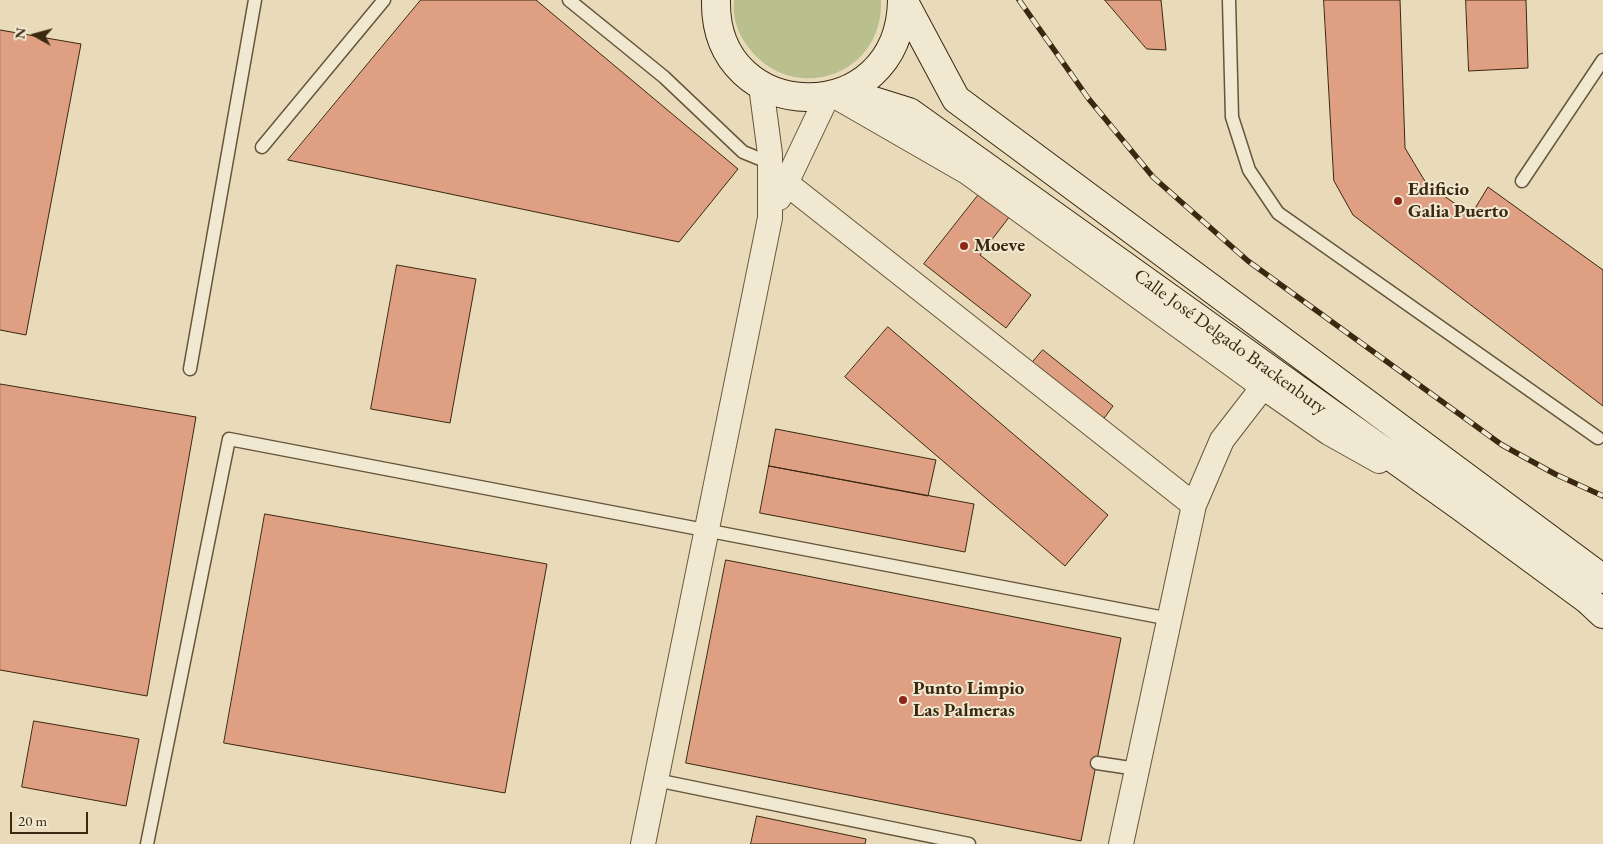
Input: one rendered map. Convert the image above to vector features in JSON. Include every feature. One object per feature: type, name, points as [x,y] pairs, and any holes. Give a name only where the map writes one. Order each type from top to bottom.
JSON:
[{"type":"main road","points":[[716,11],[723,42],[733,59],[746,74],[761,86],[782,95],[804,99],[835,95],[872,74],[892,48],[898,32],[902,0]]},
{"type":"main road","name":"Calle José Delgado Brackenbury","points":[[902,0],[956,99],[1603,579]]},
{"type":"main road","name":"Calle José Delgado Brackenbury","points":[[835,95],[909,112],[1463,508],[1588,600],[1603,614]]},
{"type":"street","points":[[701,0],[716,11]]},
{"type":"street","points":[[643,844],[770,218],[770,163],[761,86]]},
{"type":"street","points":[[770,218],[786,183],[835,95],[967,172],[1329,433],[1463,508]]},
{"type":"street","points":[[786,183],[1194,505]]},
{"type":"street","points":[[1121,844],[1194,505],[1222,440],[1263,387]]},
{"type":"lane","points":[[190,369],[254,0]]},
{"type":"lane","points":[[262,147],[384,0]]},
{"type":"lane","points":[[569,0],[664,77],[743,152],[770,163]]},
{"type":"lane","points":[[1229,0],[1232,117],[1248,170],[1278,213],[1598,438]]},
{"type":"lane","points":[[1522,181],[1603,60]]},
{"type":"lane","points":[[147,844],[229,439],[1170,619]]},
{"type":"lane","points":[[1097,762],[1137,769]]},
{"type":"lane","points":[[656,780],[969,844]]},
{"type":"green space","points":[[734,0],[881,0],[878,27],[867,49],[851,65],[831,75],[808,78],[786,75],[764,63],[746,44],[740,34],[736,23]]},
{"type":"building","points":[[421,0],[536,0],[738,169],[679,242],[288,160]]},
{"type":"building","points":[[1105,0],[1161,0],[1166,50],[1147,49]]},
{"type":"building","name":"Edificio Galia Puerto","points":[[1324,0],[1400,0],[1405,148],[1426,183],[1471,215],[1488,187],[1603,270],[1603,406],[1353,215],[1334,181]]},
{"type":"building","points":[[1466,0],[1526,0],[1528,68],[1469,71]]},
{"type":"building","points":[[0,30],[81,44],[26,335],[0,330]]},
{"type":"building","points":[[980,193],[1010,216],[980,255],[1031,295],[1006,328],[924,264]]},
{"type":"building","points":[[397,265],[476,279],[450,423],[371,409]]},
{"type":"building","points":[[888,327],[1108,515],[1065,566],[845,377]]},
{"type":"building","points":[[1043,350],[1113,406],[1102,421],[1031,364]]},
{"type":"building","points":[[0,384],[196,417],[147,696],[0,670]]},
{"type":"building","points":[[776,429],[936,460],[928,496],[769,466]]},
{"type":"building","points":[[769,466],[974,504],[965,552],[760,513]]},
{"type":"building","points":[[265,514],[547,564],[505,793],[224,743]]},
{"type":"building","name":"Punto Limpio Las Palmeras","points":[[726,560],[1121,638],[1081,841],[686,763]]},
{"type":"building","points":[[34,721],[139,739],[126,806],[22,787]]},
{"type":"building","points":[[757,816],[866,839],[865,844],[751,844]]},
{"type":"railway","points":[[1019,0],[1088,98],[1153,177],[1248,261],[1502,445],[1555,474],[1603,496]]},
{"type":"place","name":"Edificio Galia Puerto","points":[[1398,201]]},
{"type":"place","name":"Moeve","points":[[964,246]]},
{"type":"place","name":"Punto Limpio Las Palmeras","points":[[903,700]]}]
